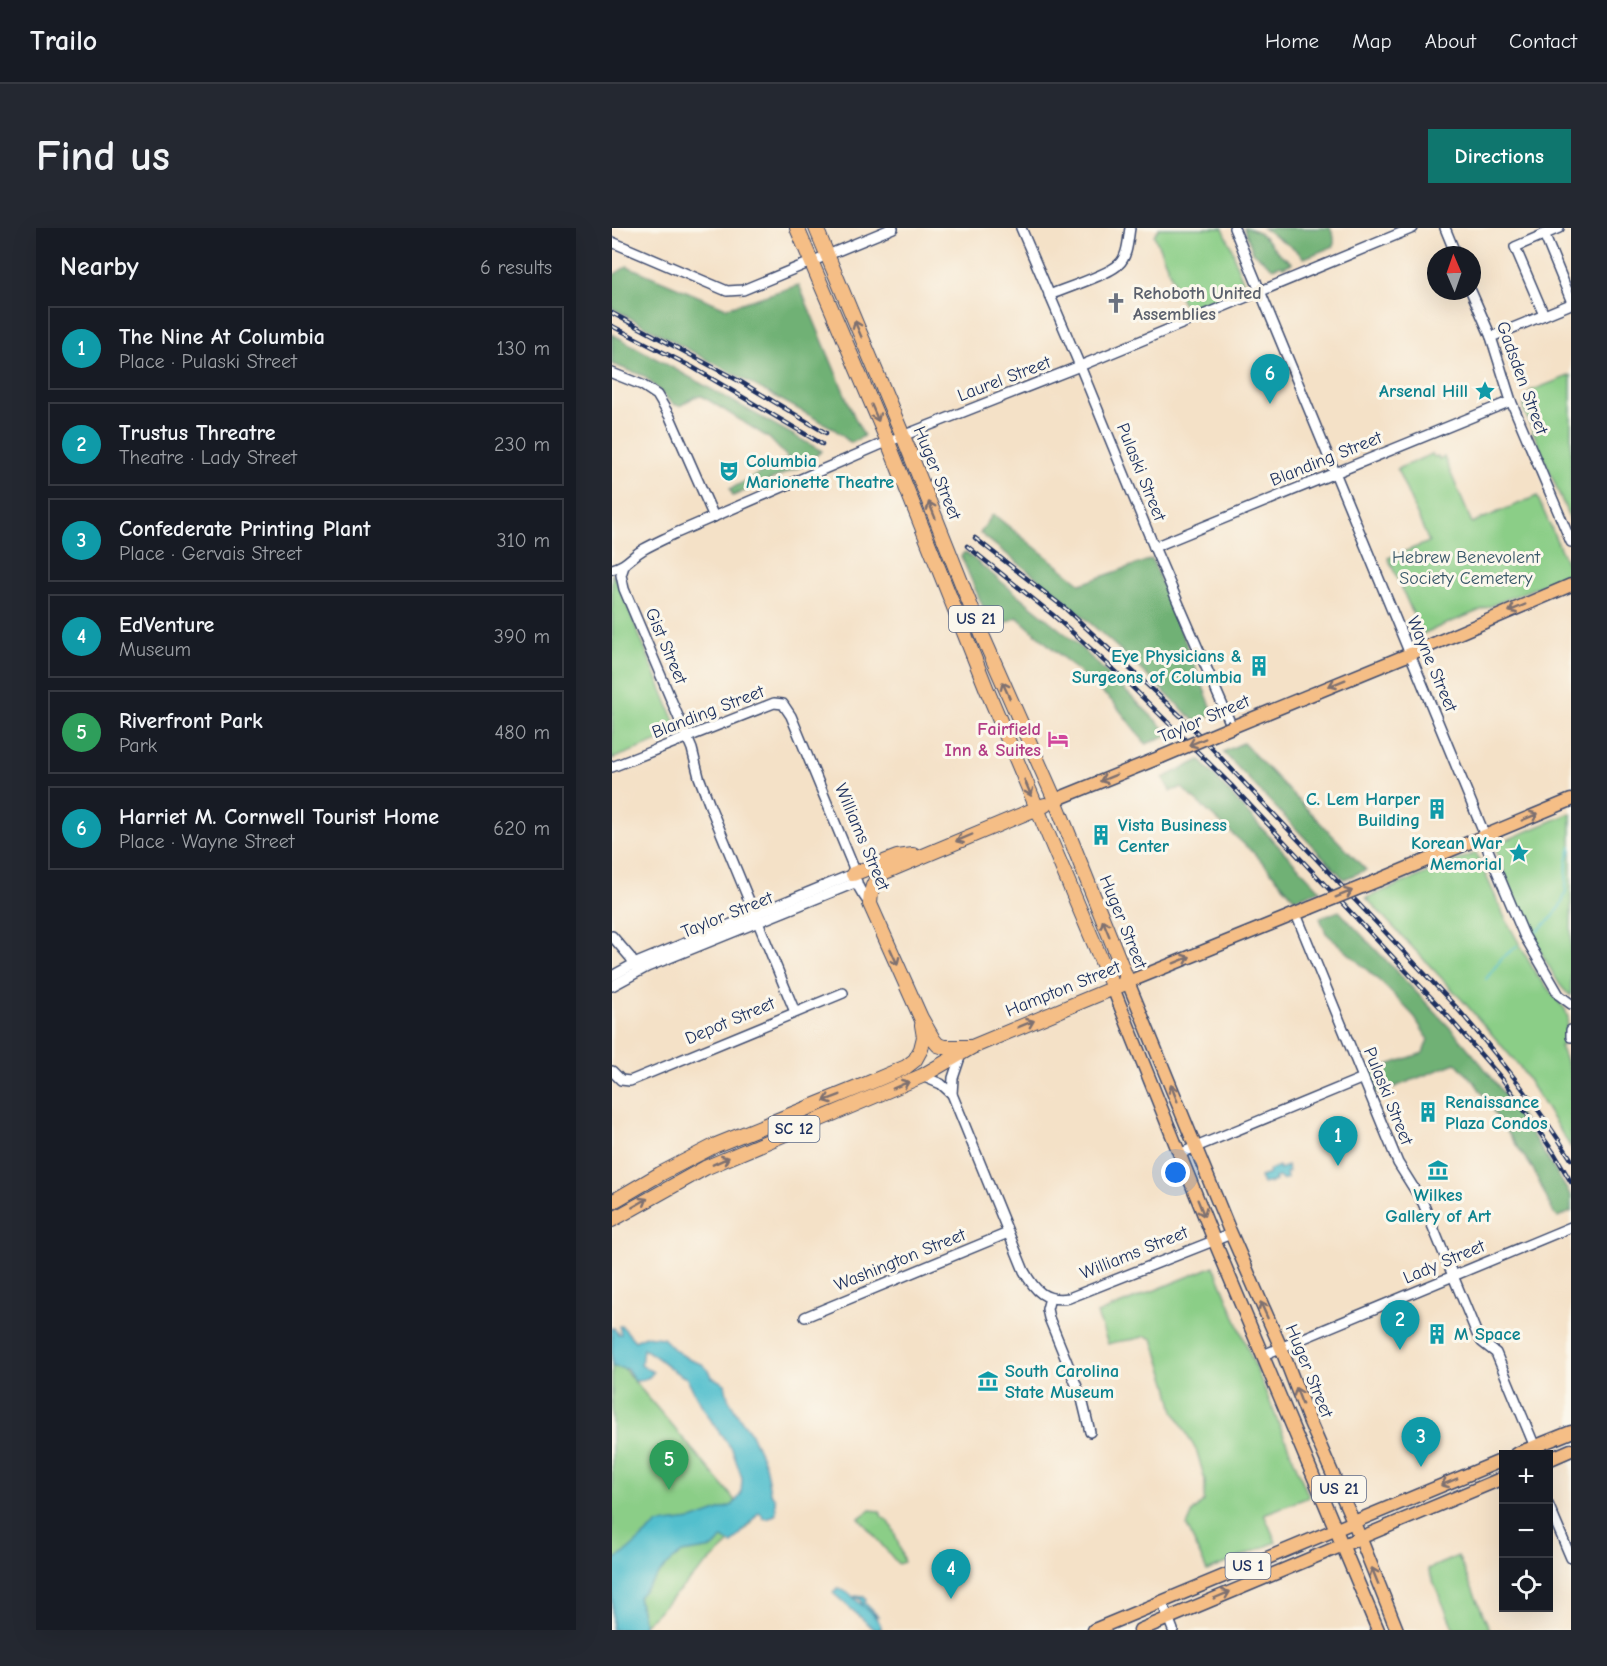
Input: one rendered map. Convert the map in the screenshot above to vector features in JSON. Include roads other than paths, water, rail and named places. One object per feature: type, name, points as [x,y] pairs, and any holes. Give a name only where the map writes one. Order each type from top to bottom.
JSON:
[{"type":"highway","name":"Huger Street","points":[[797,228],[888,442],[987,690],[1113,988]]},
{"type":"highway","name":"Huger Street","points":[[816,228],[987,646],[1055,800],[1128,982]]},
{"type":"highway","name":"Taylor Street","points":[[870,904],[873,882],[880,875],[1055,800]]},
{"type":"highway","points":[[855,878],[897,857],[927,854]]},
{"type":"highway","name":"Williams Street","points":[[870,904],[921,1018],[933,1039],[938,1045],[967,1051]]},
{"type":"highway","name":"Hampton Street","points":[[612,1220],[705,1168],[922,1076],[967,1051],[1128,982]]},
{"type":"highway","name":"SC 12","points":[[612,1202],[716,1145],[906,1067],[917,1056],[923,1045],[924,1033],[921,1018]]},
{"type":"main road","name":"Taylor Street","points":[[1055,800],[1571,585]]},
{"type":"main road","name":"Hampton Street","points":[[1128,982],[1571,800]]},
{"type":"main road","name":"Huger Street","points":[[1128,982],[1397,1630]]},
{"type":"main road","name":"Huger Street","points":[[1113,988],[1179,1154],[1377,1630]]},
{"type":"main road","points":[[1538,1450],[1568,1433]]},
{"type":"main road","points":[[1553,1458],[1571,1450]]},
{"type":"main road","name":"US 1","points":[[1094,1630],[1499,1462]]},
{"type":"main road","points":[[1140,1630],[1171,1624],[1360,1537],[1499,1480]]},
{"type":"street","points":[[612,242],[727,291],[743,290],[892,228]]},
{"type":"street","name":"Pulaski Street","points":[[1021,228],[1232,727]]},
{"type":"street","points":[[1049,295],[1119,265],[1125,254],[1130,228]]},
{"type":"street","name":"Wayne Street","points":[[1234,228],[1524,935],[1559,996],[1571,1004]]},
{"type":"street","name":"Laurel Street","points":[[612,569],[624,566],[643,549],[888,442],[1080,366],[1413,228]]},
{"type":"street","points":[[1445,228],[1452,246]]},
{"type":"street","points":[[1544,315],[1515,247],[1542,232],[1559,228]]},
{"type":"street","points":[[1491,337],[1571,302],[1542,232]]},
{"type":"street","name":"Gadsden Street","points":[[1475,300],[1491,337],[1511,401],[1571,542]]},
{"type":"street","points":[[612,373],[642,385],[657,395],[670,417],[714,517]]},
{"type":"street","name":"Blanding Street","points":[[1154,547],[1511,401]]},
{"type":"street","name":"Gist Street","points":[[624,566],[621,575],[624,589],[692,749],[699,777],[795,1012]]},
{"type":"street","name":"Blanding Street","points":[[612,767],[774,703],[783,704]]},
{"type":"street","name":"Williams Street","points":[[783,704],[791,716],[821,786],[853,866],[855,878],[870,904]]},
{"type":"street","name":"Taylor Street","points":[[612,976],[855,878]]},
{"type":"street","name":"Pulaski Street","points":[[1296,914],[1398,1163],[1423,1203],[1477,1334],[1482,1342],[1496,1353],[1536,1450]]},
{"type":"street","points":[[612,936],[636,968]]},
{"type":"street","name":"Taylor Street","points":[[612,986],[636,968]]},
{"type":"street","name":"Depot Street","points":[[612,1071],[621,1080],[630,1081],[843,993]]},
{"type":"street","points":[[1571,1030],[1571,1037]]},
{"type":"street","points":[[967,1051],[953,1078],[952,1094],[1027,1277],[1036,1290],[1050,1298],[1047,1309],[1049,1318],[1082,1399],[1090,1432]]},
{"type":"street","points":[[922,1076],[941,1084],[952,1094]]},
{"type":"street","points":[[1179,1154],[1363,1078]]},
{"type":"street","name":"Lady Street","points":[[1263,1355],[1567,1229]]},
{"type":"street","name":"Washington Street","points":[[805,1317],[1008,1233]]},
{"type":"street","name":"Williams Street","points":[[1050,1298],[1061,1300],[1069,1298],[1231,1234]]},
{"type":"street","points":[[1553,1516],[1571,1558]]},
{"type":"street","points":[[1162,1602],[1171,1624]]},
{"type":"water","points":[[1279,1166],[1280,1169],[1287,1166],[1289,1172],[1286,1173],[1287,1178],[1282,1180],[1279,1177],[1275,1178],[1276,1181],[1263,1184],[1260,1177],[1269,1174],[1268,1171]]},
{"type":"water","points":[[619,1326],[622,1326],[635,1341],[645,1336],[663,1338],[676,1351],[702,1364],[712,1377],[725,1384],[728,1398],[750,1432],[765,1464],[770,1492],[775,1499],[776,1514],[768,1519],[763,1518],[759,1512],[732,1544],[723,1538],[713,1548],[682,1553],[666,1566],[638,1597],[645,1630],[612,1630],[612,1561],[625,1553],[658,1524],[692,1520],[733,1505],[741,1494],[742,1478],[732,1449],[714,1425],[687,1378],[643,1349],[641,1365],[653,1372],[646,1379],[635,1381],[627,1369],[612,1365],[612,1328],[621,1334]]},
{"type":"water","points":[[837,1588],[848,1593],[863,1606],[860,1599],[855,1596],[864,1597],[865,1603],[878,1616],[865,1607],[878,1620],[881,1630],[875,1630],[833,1593]]},
{"type":"waterway","points":[[1532,936],[1553,917],[1562,903],[1566,891],[1567,860],[1571,847]]},
{"type":"waterway","points":[[1486,979],[1502,958],[1517,946]]},
{"type":"railway","points":[[612,313],[741,382],[826,433]]},
{"type":"railway","points":[[612,326],[692,367],[822,444]]},
{"type":"railway","points":[[975,538],[1066,609],[1187,722],[1456,1007],[1516,1081],[1571,1159]]},
{"type":"railway","points":[[967,546],[1053,615],[1124,679],[1231,785],[1439,1006],[1503,1080],[1554,1153],[1571,1182]]},
{"type":"place","name":"Rehoboth United Assemblies","points":[[1116,303]]},
{"type":"place","name":"Arsenal Hill","points":[[1485,391]]},
{"type":"place","name":"Harriet M. Cornwell Tourist Home","points":[[1270,404]]},
{"type":"place","name":"Columbia Marionette Theatre","points":[[729,471]]},
{"type":"place","name":"Eye Physicians & Surgeons of Columbia","points":[[1259,666]]},
{"type":"place","name":"Fairfield Inn & Suites","points":[[1058,739]]},
{"type":"place","name":"C. Lem Harper Building","points":[[1437,809]]},
{"type":"place","name":"Vista Business Center","points":[[1101,835]]},
{"type":"place","name":"Korean War Memorial","points":[[1519,853]]},
{"type":"place","name":"Renaissance Plaza Condos","points":[[1428,1112]]},
{"type":"place","name":"The Nine At Columbia","points":[[1338,1166]]},
{"type":"place","name":"Wilkes Gallery of Art","points":[[1438,1170]]},
{"type":"place","name":"M Space","points":[[1437,1334]]},
{"type":"place","name":"Trustus Threatre","points":[[1400,1350]]},
{"type":"place","name":"South Carolina State Museum","points":[[988,1381]]},
{"type":"place","name":"Confederate Printing Plant","points":[[1421,1467]]},
{"type":"place","name":"Riverfront Park","points":[[669,1490]]},
{"type":"place","name":"EdVenture","points":[[951,1599]]},
{"type":"park label","name":"Hebrew Benevolent Society Cemetery","points":[[1466,567]]}]
